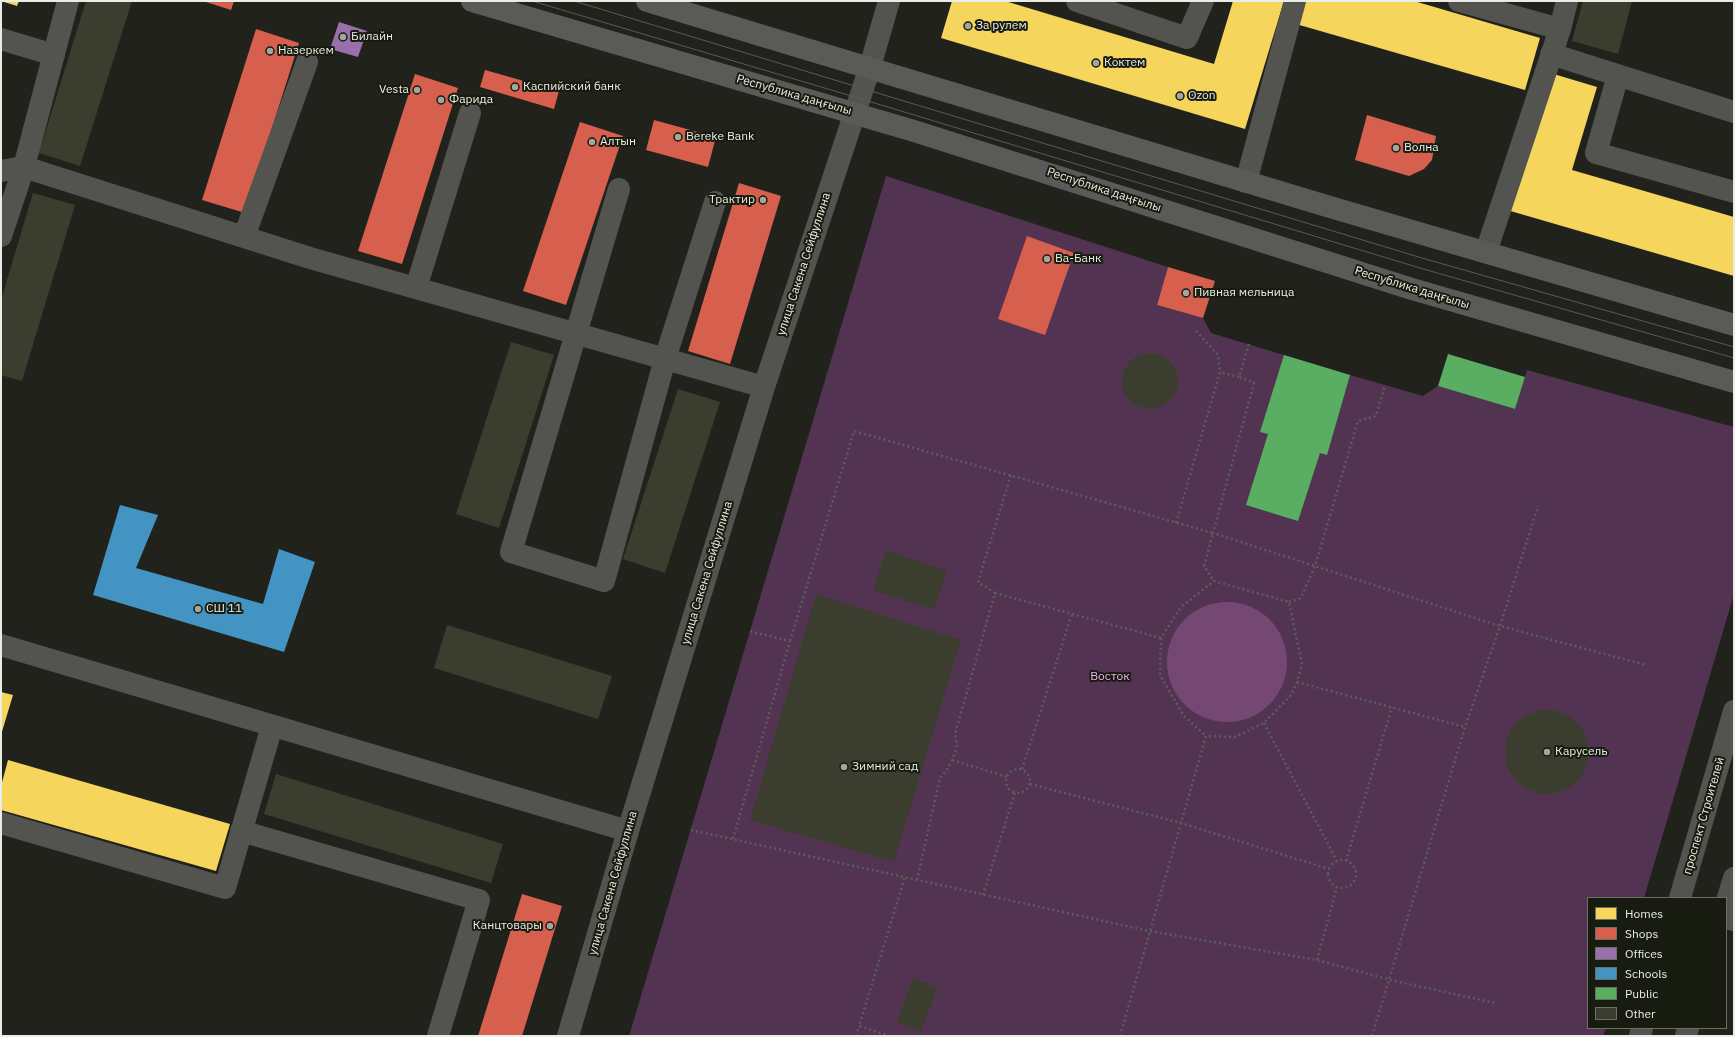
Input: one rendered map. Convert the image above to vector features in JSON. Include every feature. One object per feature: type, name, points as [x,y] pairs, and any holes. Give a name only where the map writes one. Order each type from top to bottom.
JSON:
[{"type":"main road","name":"Республика даңғылы","points":[[472,1],[854,112],[1073,180],[1412,289],[1734,382]]},
{"type":"main road","points":[[647,1],[870,67],[1246,182],[1734,325]]},
{"type":"street","points":[[1,236],[24,167],[68,1]]},
{"type":"street","points":[[870,67],[889,1]]},
{"type":"street","points":[[1077,1],[1187,38],[1203,1]]},
{"type":"street","points":[[1246,182],[1295,1]]},
{"type":"street","points":[[1459,1],[1560,29]]},
{"type":"street","points":[[1486,252],[1560,29],[1567,1]]},
{"type":"street","points":[[1,39],[54,55]]},
{"type":"street","points":[[1551,54],[1734,112]]},
{"type":"street","points":[[244,237],[308,62]]},
{"type":"street","name":"улица Сакена Сейфуллина","points":[[568,1036],[628,831],[764,387],[870,67]]},
{"type":"street","points":[[1618,75],[1596,153],[1734,192]]},
{"type":"street","points":[[416,288],[470,114]]},
{"type":"street","points":[[1,171],[24,167],[310,258],[764,387]]},
{"type":"street","points":[[619,189],[511,552],[604,581],[665,359],[715,202]]},
{"type":"street","points":[[1,645],[628,831]]},
{"type":"street","name":"проспект Строителей","points":[[1680,897],[1734,711]]},
{"type":"street","points":[[1,823],[225,888],[272,726]]},
{"type":"street","points":[[241,831],[479,900],[438,1036]]},
{"type":"street","points":[[1727,901],[1734,878]]},
{"type":"path","points":[[1176,523],[1220,372],[1218,355],[1196,331]]},
{"type":"path","points":[[1239,377],[1249,344]]},
{"type":"path","points":[[1220,372],[1254,383],[1204,566],[1214,582],[1288,602],[1301,598],[1315,566],[1358,421],[1376,416],[1385,385]]},
{"type":"path","points":[[733,840],[790,641],[854,431],[1213,533],[1500,626],[1646,665]]},
{"type":"path","points":[[1011,475],[978,582],[995,593],[1161,638]]},
{"type":"path","points":[[1372,1036],[1465,727],[1500,626],[1538,506]]},
{"type":"path","points":[[1214,582],[1181,607],[1161,638],[1160,675],[1184,716],[1206,736],[1234,737],[1264,723],[1291,695],[1297,682],[1302,664],[1288,602]]},
{"type":"path","points":[[917,880],[940,778],[949,767],[957,748],[955,734],[995,593]]},
{"type":"path","points":[[1022,769],[1072,614]]},
{"type":"path","points":[[750,631],[790,641]]},
{"type":"path","points":[[1297,682],[1465,727]]},
{"type":"path","points":[[1346,861],[1392,707]]},
{"type":"path","points":[[1264,723],[1337,861]]},
{"type":"path","points":[[1120,1036],[1206,736]]},
{"type":"path","points":[[952,760],[1006,777]]},
{"type":"path","points":[[1016,769],[1022,769],[1027,772],[1030,778],[1030,784],[1024,792],[1015,792],[1007,786],[1006,777],[1010,772],[1016,769]]},
{"type":"path","points":[[1030,784],[1181,823],[1329,869]]},
{"type":"path","points":[[983,895],[1015,792]]},
{"type":"path","points":[[691,830],[1149,931],[1317,960],[1390,980],[1495,1003]]},
{"type":"path","points":[[1337,861],[1346,861],[1355,869],[1356,875],[1350,886],[1344,888],[1337,887],[1331,883],[1328,876],[1329,869],[1337,861]]},
{"type":"path","points":[[856,1036],[905,877]]},
{"type":"path","points":[[1317,960],[1337,887]]},
{"type":"path","points":[[859,1026],[890,1036]]},
{"type":"green space","name":"Восток","points":[[886,176],[1168,267],[1157,305],[1203,318],[1211,333],[1350,375],[1423,396],[1438,386],[1515,409],[1527,370],[1734,427],[1734,594],[1644,897],[1587,897],[1587,1029],[1606,1029],[1603,1036],[629,1036]]},
{"type":"shaded area","points":[[1227,602],[1250,606],[1270,619],[1283,639],[1287,662],[1283,685],[1270,705],[1250,718],[1227,722],[1204,718],[1184,705],[1171,685],[1167,662],[1171,639],[1184,619],[1204,606]]},
{"type":"building: Homes","points":[[1,1],[19,1],[17,6]]},
{"type":"building: Homes","points":[[952,1],[1005,1],[1214,64],[1233,1],[1284,1],[1245,129],[941,38]]},
{"type":"building: Homes","points":[[1302,1],[1414,1],[1540,38],[1525,90],[1296,24]]},
{"type":"building: Homes","points":[[1547,72],[1597,87],[1572,170],[1734,217],[1734,276],[1507,210]]},
{"type":"building: Homes","points":[[1,692],[13,695],[1,735]]},
{"type":"building: Homes","points":[[8,760],[230,824],[216,871],[1,810],[1,786]]},
{"type":"building: Shops","points":[[203,1],[234,1],[231,10]]},
{"type":"building: Shops","points":[[256,29],[299,43],[245,213],[202,200]]},
{"type":"building: Shops","points":[[485,70],[559,91],[554,109],[480,87]]},
{"type":"building: Shops","points":[[415,74],[458,88],[402,264],[358,251]]},
{"type":"building: Shops","name":"Волна","points":[[1367,115],[1436,136],[1432,160],[1424,169],[1409,176],[1355,160]]},
{"type":"building: Shops","points":[[654,120],[716,137],[708,167],[646,150]]},
{"type":"building: Shops","points":[[580,122],[623,136],[566,305],[523,291]]},
{"type":"building: Shops","points":[[739,183],[781,196],[730,364],[688,351]]},
{"type":"building: Shops","points":[[1027,236],[1074,253],[1045,335],[998,319]]},
{"type":"building: Shops","name":"Пивная мельница","points":[[1168,267],[1215,281],[1203,318],[1157,305]]},
{"type":"building: Shops","points":[[522,894],[562,906],[522,1036],[478,1036]]},
{"type":"building: Offices","points":[[339,22],[367,31],[358,57],[330,49]]},
{"type":"building: Schools","points":[[120,505],[158,515],[136,568],[263,604],[279,549],[315,562],[284,652],[93,595]]},
{"type":"building: Public","points":[[1448,354],[1525,377],[1515,409],[1438,386]]},
{"type":"building: Public","points":[[1284,355],[1350,375],[1327,455],[1320,453],[1298,521],[1246,505],[1268,434],[1260,432]]},
{"type":"building: Other","points":[[86,1],[132,1],[80,166],[39,153]]},
{"type":"building: Other","points":[[1583,1],[1632,1],[1618,54],[1572,41]]},
{"type":"building: Other","points":[[33,193],[75,205],[22,381],[1,375],[1,300]]},
{"type":"building: Other","points":[[511,342],[554,355],[499,528],[456,514]]},
{"type":"building: Other","points":[[1150,353],[1161,355],[1170,361],[1176,370],[1178,381],[1176,392],[1170,401],[1161,407],[1150,409],[1139,407],[1130,401],[1124,392],[1122,381],[1124,370],[1130,361],[1139,355]]},
{"type":"building: Other","points":[[678,389],[720,402],[665,573],[623,559]]},
{"type":"building: Other","points":[[886,550],[947,571],[934,610],[873,590]]},
{"type":"building: Other","name":"Зимний сад","points":[[816,594],[961,640],[894,862],[750,820]]},
{"type":"building: Other","points":[[447,625],[612,676],[598,719],[434,668]]},
{"type":"building: Other","name":"Карусель","points":[[1547,710],[1563,713],[1577,722],[1586,736],[1589,752],[1586,768],[1577,782],[1563,791],[1547,794],[1531,791],[1517,782],[1508,768],[1505,752],[1508,736],[1517,722],[1531,713]]},
{"type":"building: Other","points":[[276,774],[503,844],[491,883],[264,814]]},
{"type":"building: Other","points":[[913,978],[938,988],[921,1032],[897,1022]]},
{"type":"tram line","points":[[532,1],[1420,268],[1734,358]]},
{"type":"tram line","points":[[574,1],[1422,258],[1734,347]]},
{"type":"place","name":"За рулем","points":[[968,26]]},
{"type":"place","name":"Билайн","points":[[343,37]]},
{"type":"place","name":"Назеркем","points":[[270,51]]},
{"type":"place","name":"Коктем","points":[[1096,63]]},
{"type":"place","name":"Каспийский банк","points":[[515,87]]},
{"type":"place","name":"Vesta","points":[[417,90]]},
{"type":"place","name":"Ozon","points":[[1180,96]]},
{"type":"place","name":"Фарида","points":[[441,100]]},
{"type":"place","name":"Bereke Bank","points":[[678,137]]},
{"type":"place","name":"Алтын","points":[[592,142]]},
{"type":"place","name":"Волна","points":[[1396,148]]},
{"type":"place","name":"Трактир","points":[[763,200]]},
{"type":"place","name":"Ва-Банк","points":[[1047,259]]},
{"type":"place","name":"Пивная мельница","points":[[1186,293]]},
{"type":"place","name":"СШ 11","points":[[198,609]]},
{"type":"place","name":"Карусель","points":[[1547,752]]},
{"type":"place","name":"Зимний сад","points":[[844,767]]},
{"type":"place","name":"Канцтовары","points":[[550,926]]}]
